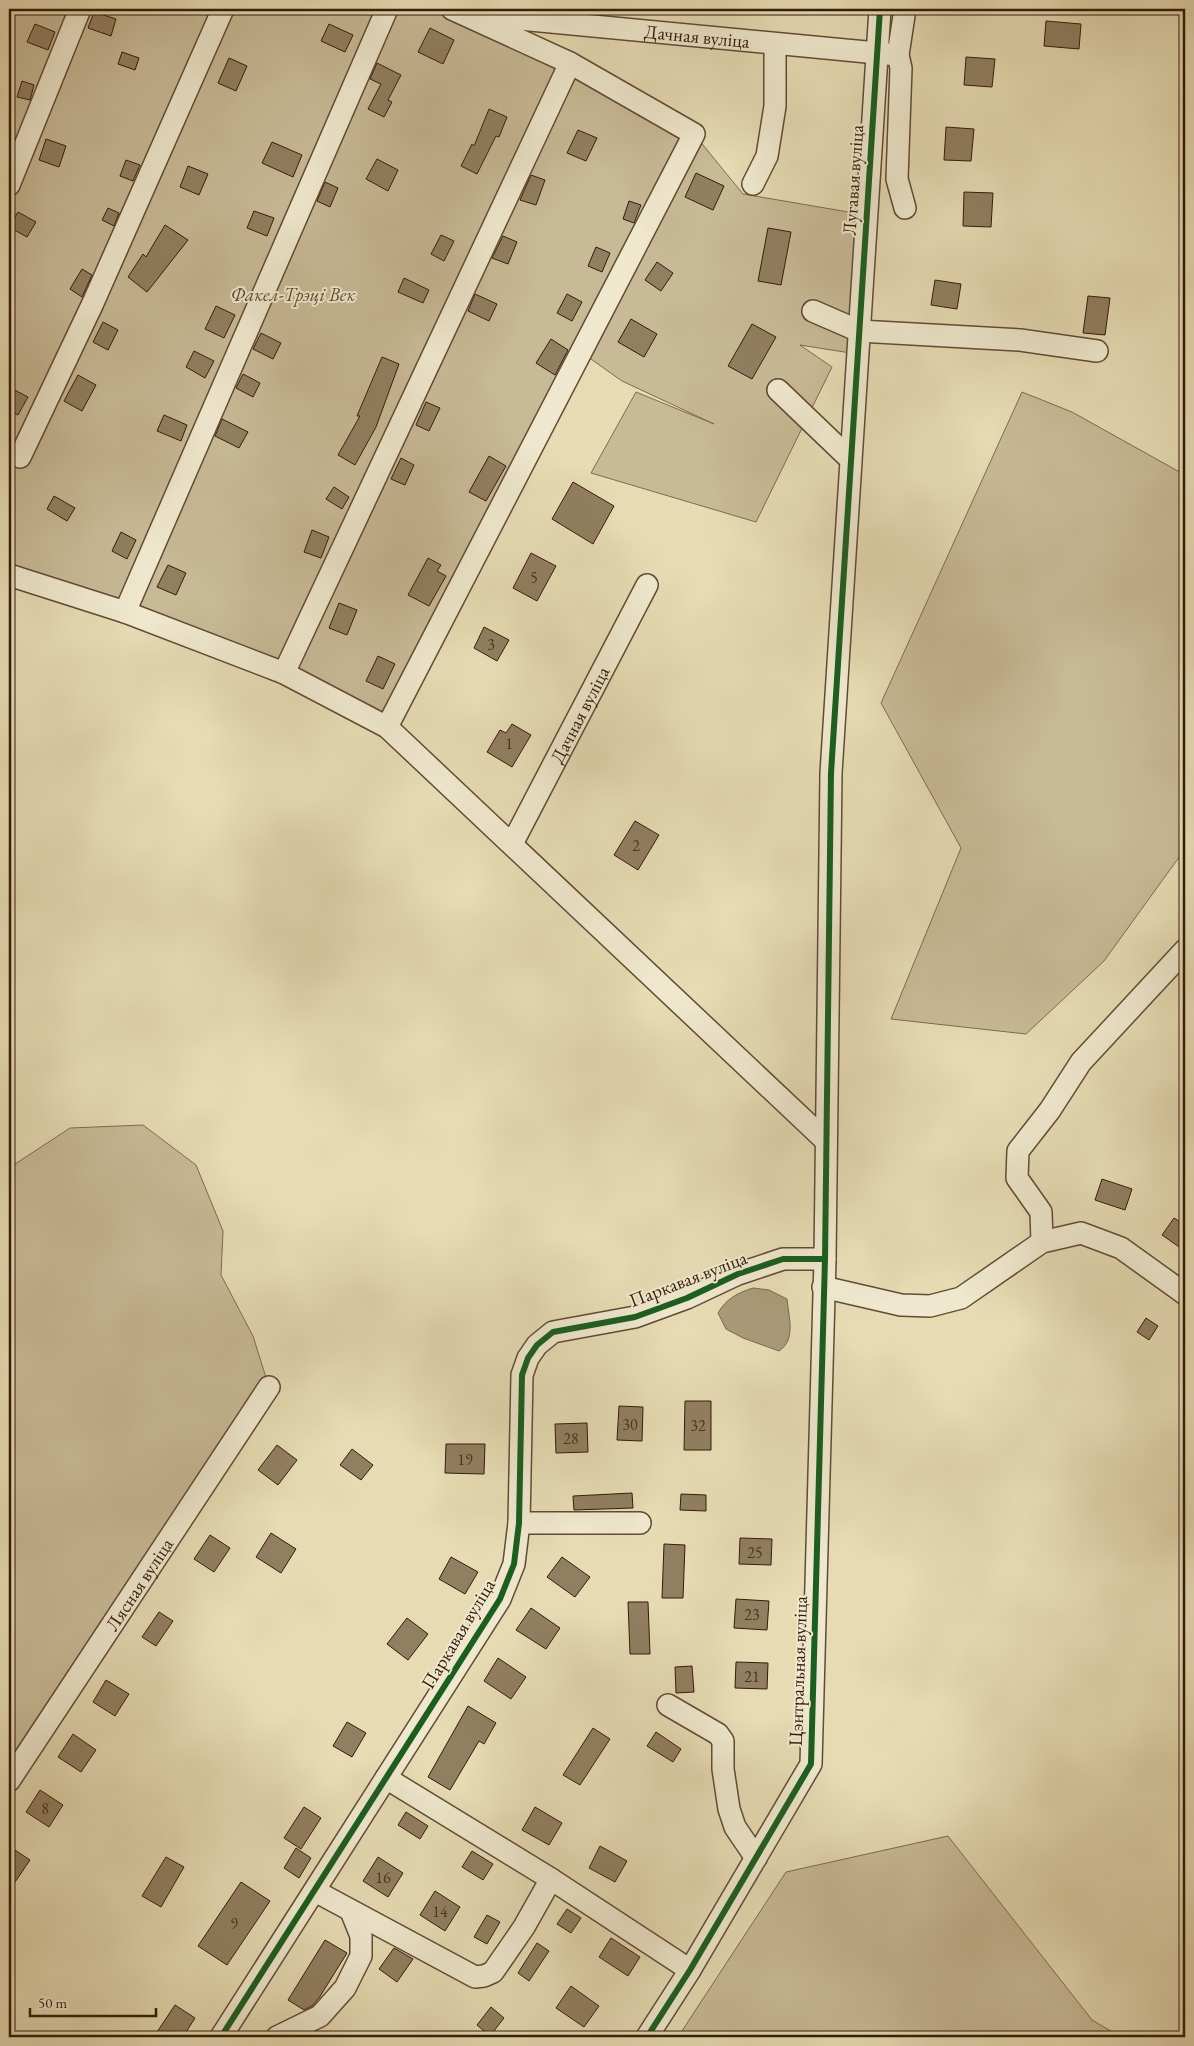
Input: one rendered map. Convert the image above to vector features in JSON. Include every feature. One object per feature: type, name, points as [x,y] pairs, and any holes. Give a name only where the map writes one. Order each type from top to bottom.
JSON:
[{"type":"street","points":[[9,185],[80,9]]},
{"type":"street","points":[[9,452],[20,457],[93,303],[223,9]]},
{"type":"street","points":[[125,612],[387,9]]},
{"type":"street","points":[[387,727],[694,134],[570,63],[452,9]]},
{"type":"street","name":"Дачная вуліца","points":[[490,9],[509,18],[887,54]]},
{"type":"street","name":"Лугавая вуліца","points":[[825,1140],[831,773],[857,354],[887,54],[880,9]]},
{"type":"street","points":[[905,9],[887,54],[901,68],[897,179],[905,208]]},
{"type":"street","points":[[753,184],[766,156],[775,106],[775,44]]},
{"type":"street","points":[[284,673],[570,63]]},
{"type":"street","points":[[813,311],[859,331],[1020,340],[1097,351]]},
{"type":"street","points":[[778,390],[850,458]]},
{"type":"street","points":[[9,575],[125,612],[284,673],[387,727],[825,1140]]},
{"type":"street","name":"Дачная вуліца","points":[[512,844],[647,585]]},
{"type":"street","points":[[1042,1242],[1040,1212],[1017,1178],[1018,1151],[1050,1110],[1080,1062],[1185,950]]},
{"type":"street","name":"Цэнтральная вуліца","points":[[647,2037],[690,1970],[811,1764],[824,1259],[825,1140]]},
{"type":"street","points":[[823,1287],[901,1305],[930,1306],[961,1298],[1042,1242],[1081,1234],[1121,1248],[1185,1294]]},
{"type":"street","name":"Паркавая вуліца","points":[[221,2037],[500,1599],[514,1564],[519,1523],[522,1375],[528,1358],[537,1345],[553,1332],[635,1317],[687,1298],[738,1274],[783,1259],[824,1259]]},
{"type":"street","name":"Лясная вуліца","points":[[9,1781],[269,1387]]},
{"type":"street","points":[[519,1523],[640,1523]]},
{"type":"street","points":[[668,1705],[718,1734],[723,1741],[723,1768],[729,1809],[735,1827],[756,1858]]},
{"type":"street","points":[[386,1778],[551,1879],[690,1970]]},
{"type":"street","points":[[315,1891],[475,1977],[493,1972],[524,1926],[551,1879]]},
{"type":"street","points":[[278,2037],[320,2016],[345,1988],[361,1956],[361,1936],[351,1911]]},
{"type":"green space","name":"Факел-Трэці Век","points":[[9,9],[452,9],[694,134],[743,194],[866,215],[857,354],[800,345],[832,367],[756,522],[591,473],[636,392],[714,424],[622,381],[581,352],[387,727],[284,673],[9,575]]},
{"type":"green space","points":[[1022,392],[1072,412],[1185,475],[1185,849],[1104,961],[1026,1034],[891,1019],[961,848],[881,703]]},
{"type":"green space","points":[[143,1125],[196,1165],[223,1231],[221,1275],[253,1336],[269,1387],[9,1781],[9,1168],[70,1128]]},
{"type":"green space","points":[[948,1836],[1092,2020],[1121,2037],[678,2037],[786,1872]]},
{"type":"shaded area","points":[[753,1288],[769,1290],[787,1299],[790,1335],[788,1341],[779,1351],[743,1338],[726,1329],[718,1313],[732,1297]]},
{"type":"building","points":[[94,12],[116,19],[111,36],[88,28]]},
{"type":"building","points":[[1046,21],[1081,24],[1079,49],[1044,46]]},
{"type":"building","points":[[35,24],[55,32],[48,50],[27,42]]},
{"type":"building","points":[[329,24],[353,35],[345,52],[321,41]]},
{"type":"building","points":[[430,28],[454,40],[443,64],[418,52]]},
{"type":"building","points":[[122,52],[139,58],[135,70],[118,64]]},
{"type":"building","points":[[966,57],[995,59],[992,87],[964,85]]},
{"type":"building","points":[[229,58],[247,66],[236,91],[218,83]]},
{"type":"building","points":[[377,63],[401,75],[388,100],[392,102],[384,117],[368,109],[381,84],[370,79]]},
{"type":"building","points":[[22,81],[34,85],[30,100],[17,97]]},
{"type":"building","points":[[489,109],[507,117],[499,137],[496,136],[477,174],[461,166],[472,144],[474,146]]},
{"type":"building","points":[[946,127],[974,129],[971,161],[944,160]]},
{"type":"building","points":[[578,130],[597,138],[586,161],[567,153]]},
{"type":"building","points":[[46,139],[66,146],[59,167],[39,160]]},
{"type":"building","points":[[272,142],[302,155],[293,177],[262,163]]},
{"type":"building","points":[[377,159],[398,170],[388,191],[366,179]]},
{"type":"building","points":[[126,160],[140,165],[133,181],[120,176]]},
{"type":"building","points":[[188,166],[208,174],[199,195],[180,187]]},
{"type":"building","points":[[696,173],[724,186],[713,210],[685,197]]},
{"type":"building","points":[[531,175],[545,180],[536,205],[520,200]]},
{"type":"building","points":[[325,182],[338,188],[330,207],[317,201]]},
{"type":"building","points":[[964,192],[993,193],[991,227],[963,226]]},
{"type":"building","points":[[629,201],[641,205],[634,223],[623,219]]},
{"type":"building","points":[[108,208],[119,213],[114,226],[102,220]]},
{"type":"building","points":[[254,211],[274,218],[267,236],[247,228]]},
{"type":"building","points":[[18,212],[36,222],[27,237],[9,227]]},
{"type":"building","points":[[165,225],[188,240],[147,292],[128,277],[143,254],[146,257]]},
{"type":"building","points":[[768,228],[791,232],[781,285],[758,281]]},
{"type":"building","points":[[441,235],[454,241],[444,261],[431,254]]},
{"type":"building","points":[[503,236],[517,242],[508,264],[492,258]]},
{"type":"building","points":[[596,247],[610,253],[602,272],[588,266]]},
{"type":"building","points":[[657,262],[673,273],[661,291],[645,280]]},
{"type":"building","points":[[82,269],[92,275],[82,297],[70,289]]},
{"type":"building","points":[[404,278],[429,290],[423,303],[398,292]]},
{"type":"building","points":[[935,280],[961,284],[957,309],[931,305]]},
{"type":"building","points":[[475,294],[497,304],[489,321],[468,311]]},
{"type":"building","points":[[567,294],[582,302],[572,321],[557,313]]},
{"type":"building","points":[[1088,296],[1110,298],[1105,335],[1083,333]]},
{"type":"building","points":[[216,306],[235,315],[224,338],[205,329]]},
{"type":"building","points":[[631,319],[657,334],[644,357],[618,342]]},
{"type":"building","points":[[103,322],[118,330],[108,350],[93,342]]},
{"type":"building","points":[[752,324],[776,337],[752,379],[728,366]]},
{"type":"building","points":[[261,333],[281,343],[273,359],[253,349]]},
{"type":"building","points":[[551,339],[568,350],[555,375],[536,363]]},
{"type":"building","points":[[194,351],[214,361],[205,378],[186,367]]},
{"type":"building","points":[[382,357],[399,364],[376,427],[355,465],[338,455],[360,416],[357,416]]},
{"type":"building","points":[[243,374],[260,383],[253,397],[236,388]]},
{"type":"building","points":[[78,375],[96,385],[82,411],[64,401]]},
{"type":"building","points":[[9,387],[28,397],[18,415],[9,410]]},
{"type":"building","points":[[426,402],[440,408],[429,431],[416,425]]},
{"type":"building","points":[[164,415],[187,425],[181,441],[157,431]]},
{"type":"building","points":[[222,419],[248,432],[239,448],[215,436]]},
{"type":"building","points":[[489,456],[506,466],[486,501],[469,492]]},
{"type":"building","points":[[401,458],[414,465],[405,485],[391,479]]},
{"type":"building","points":[[573,482],[614,506],[593,544],[552,519]]},
{"type":"building","points":[[334,487],[349,497],[342,509],[326,499]]},
{"type":"building","points":[[54,496],[75,508],[67,521],[47,509]]},
{"type":"building","points":[[312,530],[329,537],[321,558],[304,552]]},
{"type":"building","points":[[121,532],[136,540],[127,559],[112,551]]},
{"type":"building","points":[[531,553],[556,566],[537,601],[513,588]]},
{"type":"building","points":[[428,558],[441,565],[437,571],[446,576],[429,606],[408,595]]},
{"type":"building","points":[[168,565],[186,573],[176,595],[157,587]]},
{"type":"building","points":[[339,603],[357,610],[347,635],[329,628]]},
{"type":"building","points":[[484,627],[509,640],[497,661],[474,648]]},
{"type":"building","points":[[378,656],[395,664],[383,689],[366,681]]},
{"type":"building","points":[[512,724],[531,735],[512,767],[487,752],[500,730],[506,733]]},
{"type":"building","points":[[635,821],[659,835],[638,870],[614,855]]},
{"type":"building","points":[[1102,1179],[1132,1189],[1125,1210],[1095,1200]]},
{"type":"building","points":[[1174,1218],[1185,1225],[1185,1251],[1162,1235]]},
{"type":"building","points":[[1146,1318],[1158,1326],[1149,1340],[1137,1332]]},
{"type":"building","points":[[685,1401],[711,1401],[711,1450],[684,1450]]},
{"type":"building","points":[[619,1406],[643,1407],[642,1441],[617,1440]]},
{"type":"building","points":[[587,1423],[588,1452],[556,1453],[555,1424]]},
{"type":"building","points":[[446,1444],[485,1444],[484,1474],[445,1473]]},
{"type":"building","points":[[277,1445],[297,1460],[278,1485],[258,1470]]},
{"type":"building","points":[[352,1449],[373,1465],[361,1480],[340,1465]]},
{"type":"building","points":[[632,1493],[633,1508],[574,1510],[573,1496]]},
{"type":"building","points":[[681,1494],[706,1495],[706,1511],[680,1510]]},
{"type":"building","points":[[271,1533],[296,1549],[281,1573],[256,1557]]},
{"type":"building","points":[[210,1535],[230,1548],[214,1572],[194,1559]]},
{"type":"building","points":[[740,1538],[772,1539],[771,1565],[739,1564]]},
{"type":"building","points":[[664,1544],[685,1545],[683,1598],[662,1598]]},
{"type":"building","points":[[451,1557],[478,1572],[465,1594],[439,1579]]},
{"type":"building","points":[[562,1557],[590,1577],[575,1597],[547,1577]]},
{"type":"building","points":[[736,1599],[769,1601],[767,1630],[734,1628]]},
{"type":"building","points":[[628,1602],[648,1602],[650,1654],[630,1654]]},
{"type":"building","points":[[531,1608],[560,1628],[546,1649],[516,1630]]},
{"type":"building","points":[[159,1612],[173,1621],[156,1646],[142,1637]]},
{"type":"building","points":[[407,1618],[428,1634],[408,1660],[387,1644]]},
{"type":"building","points":[[498,1658],[526,1677],[511,1699],[484,1681]]},
{"type":"building","points":[[736,1662],[768,1663],[767,1689],[735,1688]]},
{"type":"building","points":[[692,1666],[694,1692],[676,1693],[675,1667]]},
{"type":"building","points":[[106,1680],[129,1694],[115,1716],[93,1702]]},
{"type":"building","points":[[468,1706],[496,1723],[484,1744],[479,1741],[450,1790],[428,1777]]},
{"type":"building","points":[[347,1722],[366,1733],[352,1757],[333,1746]]},
{"type":"building","points":[[593,1728],[610,1739],[580,1785],[563,1775]]},
{"type":"building","points":[[656,1732],[681,1749],[673,1762],[647,1746]]},
{"type":"building","points":[[73,1734],[96,1750],[81,1772],[58,1757]]},
{"type":"building","points":[[40,1790],[63,1805],[49,1827],[26,1812]]},
{"type":"building","points":[[304,1807],[321,1818],[301,1849],[284,1838]]},
{"type":"building","points":[[535,1807],[562,1823],[549,1845],[522,1830]]},
{"type":"building","points":[[406,1812],[428,1826],[420,1839],[398,1825]]},
{"type":"building","points":[[9,1846],[30,1860],[9,1891]]},
{"type":"building","points":[[600,1846],[627,1861],[615,1882],[589,1868]]},
{"type":"building","points":[[296,1848],[311,1858],[299,1878],[284,1868]]},
{"type":"building","points":[[472,1851],[493,1864],[483,1880],[462,1867]]},
{"type":"building","points":[[166,1857],[184,1867],[161,1907],[142,1896]]},
{"type":"building","points":[[378,1857],[403,1873],[388,1897],[363,1881]]},
{"type":"building","points":[[241,1882],[270,1901],[227,1965],[198,1946]]},
{"type":"building","points":[[435,1891],[460,1907],[445,1931],[420,1915]]},
{"type":"building","points":[[567,1909],[581,1918],[571,1933],[557,1924]]},
{"type":"building","points":[[487,1915],[500,1922],[487,1944],[474,1937]]},
{"type":"building","points":[[611,1938],[640,1957],[628,1976],[599,1957]]},
{"type":"building","points":[[325,1940],[347,1953],[319,1998],[312,2006],[304,2010],[288,2000]]},
{"type":"building","points":[[537,1943],[549,1951],[529,1981],[518,1973]]},
{"type":"building","points":[[394,1948],[413,1959],[397,1982],[379,1969]]},
{"type":"building","points":[[571,1986],[599,2006],[584,2027],[556,2008]]},
{"type":"building","points":[[175,2005],[195,2018],[183,2037],[164,2037],[157,2032]]},
{"type":"building","points":[[491,2007],[504,2018],[490,2036],[477,2025]]},
{"type":"cycle path","points":[[647,2037],[690,1970],[811,1764],[825,1259],[831,773],[880,9]]},
{"type":"cycle path","points":[[221,2037],[500,1599],[514,1564],[519,1523],[522,1375],[528,1358],[537,1345],[553,1332],[635,1317],[687,1298],[738,1274],[783,1259],[825,1259]]}]
